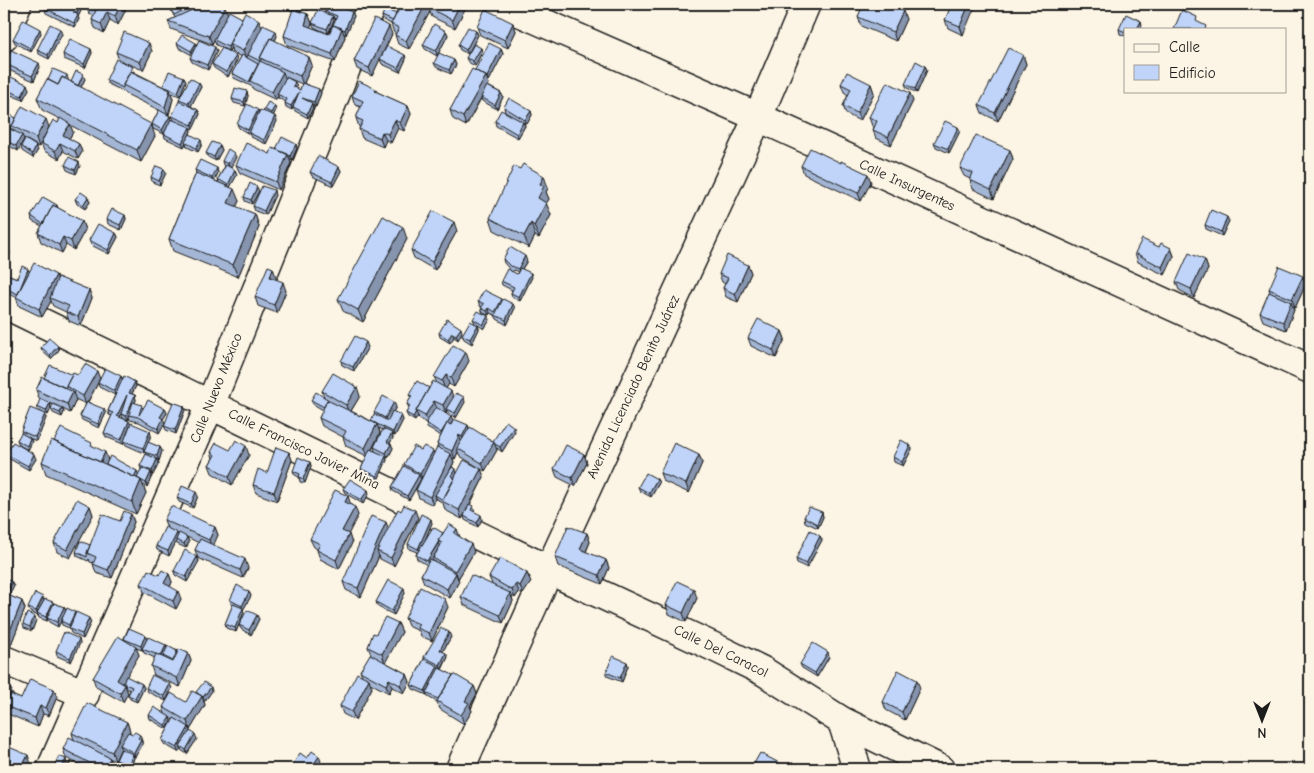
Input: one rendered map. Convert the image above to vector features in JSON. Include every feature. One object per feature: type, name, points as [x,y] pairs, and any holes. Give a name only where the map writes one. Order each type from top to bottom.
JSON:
[{"type":"street","points":[[4,37],[18,4]]},
{"type":"street","name":"Calle Nuevo México","points":[[51,769],[211,404],[372,4]]},
{"type":"street","name":"Calle Insurgentes","points":[[501,4],[758,117],[1310,369]]},
{"type":"street","name":"Avenida Licenciado Benito Juárez","points":[[460,769],[548,570],[758,117],[806,4]]},
{"type":"street","name":"Calle Francisco Javier Mina","points":[[4,304],[548,570]]},
{"type":"street","name":"Calle Del Caracol","points":[[548,570],[763,671],[842,721],[940,769]]},
{"type":"street","points":[[4,660],[85,694]]},
{"type":"street","points":[[842,721],[857,769]]},
{"type":"building","points":[[47,4],[53,7],[55,4],[66,9],[68,4],[80,4],[77,13],[73,12],[78,15],[74,23],[45,8]]},
{"type":"building","points":[[87,4],[121,4],[115,16],[107,12],[101,24],[92,20],[96,10],[86,6]]},
{"type":"building","points":[[168,4],[195,4],[174,15]]},
{"type":"building","points":[[205,4],[225,6],[209,36],[168,21]]},
{"type":"building","points":[[328,4],[352,12],[345,30],[333,25],[337,16],[325,11]]},
{"type":"building","points":[[393,4],[402,4],[399,10],[392,6]]},
{"type":"building","points":[[402,4],[426,4],[406,41],[395,35],[399,28],[391,24]]},
{"type":"building","points":[[431,4],[460,4],[452,20],[429,8]]},
{"type":"building","points":[[863,4],[871,8],[874,4],[887,4],[903,11],[893,32],[858,17]]},
{"type":"building","points":[[952,4],[969,4],[960,26],[945,20]]},
{"type":"building","points":[[293,9],[308,14],[305,25],[329,34],[333,25],[342,28],[332,54],[284,36]]},
{"type":"building","points":[[385,9],[396,14],[393,21],[382,16]]},
{"type":"building","points":[[485,9],[513,23],[505,40],[477,27]]},
{"type":"building","points":[[318,10],[333,16],[327,29],[312,23]]},
{"type":"building","points":[[1182,10],[1197,17],[1196,21],[1206,26],[1205,28],[1174,28]]},
{"type":"building","points":[[229,11],[242,18],[228,47],[214,40]]},
{"type":"building","points":[[245,12],[259,20],[243,51],[229,44]]},
{"type":"building","points":[[1126,14],[1141,21],[1138,28],[1124,28],[1124,32],[1119,29]]},
{"type":"building","points":[[374,19],[389,26],[369,68],[354,61]]},
{"type":"building","points":[[23,20],[40,29],[30,48],[13,39]]},
{"type":"building","points":[[50,24],[60,29],[48,55],[37,50]]},
{"type":"building","points":[[434,24],[446,31],[436,51],[423,45]]},
{"type":"building","points":[[263,25],[276,31],[272,39],[270,38],[260,61],[248,55]]},
{"type":"building","points":[[468,27],[476,31],[466,50],[458,45]]},
{"type":"building","points":[[124,32],[149,43],[140,62],[116,52]]},
{"type":"building","points":[[182,35],[196,43],[191,51],[177,43]]},
{"type":"building","points":[[270,38],[309,57],[300,76],[260,58]]},
{"type":"building","points":[[70,39],[91,49],[84,64],[63,54]]},
{"type":"building","points":[[199,40],[215,47],[207,65],[190,58]]},
{"type":"building","points":[[489,43],[501,49],[487,77],[475,70]]},
{"type":"building","points":[[474,44],[481,48],[473,61],[466,58]]},
{"type":"building","points":[[387,46],[405,55],[398,68],[380,59]]},
{"type":"building","points":[[222,48],[236,56],[226,72],[212,64]]},
{"type":"building","points":[[1008,48],[1023,55],[995,113],[979,105]]},
{"type":"building","points":[[11,50],[39,63],[32,76],[5,64]]},
{"type":"building","points":[[439,53],[454,60],[449,70],[434,63]]},
{"type":"building","points":[[242,55],[258,64],[249,82],[232,73]]},
{"type":"building","points":[[116,59],[133,67],[123,88],[106,80]]},
{"type":"building","points":[[260,61],[283,72],[272,92],[250,81]]},
{"type":"building","points":[[916,61],[925,66],[915,89],[905,84]]},
{"type":"building","points":[[53,69],[67,75],[65,79],[62,77],[58,85],[48,80]]},
{"type":"building","points":[[472,69],[486,76],[463,117],[450,110]]},
{"type":"building","points":[[76,71],[83,74],[78,86],[71,82]]},
{"type":"building","points":[[130,71],[170,90],[165,107],[123,85]]},
{"type":"building","points":[[169,71],[184,77],[178,92],[163,86]]},
{"type":"building","points":[[847,72],[871,84],[857,113],[843,106],[851,89],[841,84]]},
{"type":"building","points":[[6,75],[27,84],[22,96],[4,89]]},
{"type":"building","points":[[62,77],[151,124],[137,150],[37,98],[47,79],[58,85]]},
{"type":"building","points":[[286,77],[295,82],[293,86],[300,90],[302,83],[319,89],[314,102],[302,98],[312,103],[307,114],[293,107],[299,92],[291,106],[285,103],[287,99],[277,94]]},
{"type":"building","points":[[190,78],[199,83],[189,103],[179,99]]},
{"type":"building","points":[[359,81],[376,89],[375,91],[408,106],[400,123],[395,120],[388,134],[382,132],[380,138],[359,129],[363,121],[356,118],[363,101],[352,96]]},
{"type":"building","points":[[887,82],[910,93],[888,137],[873,130],[877,121],[869,117]]},
{"type":"building","points":[[487,86],[501,93],[495,105],[481,97]]},
{"type":"building","points":[[235,88],[247,91],[244,102],[232,99]]},
{"type":"building","points":[[509,98],[531,111],[525,120],[504,107]]},
{"type":"building","points":[[179,101],[198,110],[192,125],[172,116]]},
{"type":"building","points":[[268,102],[275,106],[271,113],[264,109]]},
{"type":"building","points":[[247,104],[258,110],[248,130],[237,124]]},
{"type":"building","points":[[22,106],[46,119],[36,138],[12,126]]},
{"type":"building","points":[[159,110],[170,116],[162,130],[152,124]]},
{"type":"building","points":[[260,110],[275,116],[264,140],[249,133]]},
{"type":"building","points":[[501,110],[523,122],[517,134],[495,121]]},
{"type":"building","points":[[7,113],[16,118],[12,126],[4,122]]},
{"type":"building","points":[[60,118],[70,124],[63,135],[79,144],[75,151],[60,143],[55,151],[41,143],[53,120],[58,123]]},
{"type":"building","points":[[171,119],[190,127],[182,143],[164,134]]},
{"type":"building","points":[[945,121],[958,127],[948,149],[934,143]]},
{"type":"building","points":[[10,129],[22,135],[16,146],[5,140]]},
{"type":"building","points":[[190,134],[201,140],[196,148],[185,142]]},
{"type":"building","points":[[976,135],[1010,150],[991,190],[970,180],[973,173],[960,168]]},
{"type":"building","points":[[282,137],[296,144],[290,156],[276,149]]},
{"type":"building","points":[[25,139],[36,146],[32,154],[21,146]]},
{"type":"building","points":[[212,142],[220,145],[214,157],[206,153]]},
{"type":"building","points":[[246,143],[270,154],[272,148],[288,154],[276,182],[236,165]]},
{"type":"building","points":[[810,148],[868,174],[858,193],[801,166]]},
{"type":"building","points":[[228,149],[234,153],[228,164],[222,161]]},
{"type":"building","points":[[318,156],[339,167],[332,182],[310,172]]},
{"type":"building","points":[[69,157],[79,162],[75,170],[65,165]]},
{"type":"building","points":[[200,160],[217,168],[212,178],[195,170]]},
{"type":"building","points":[[523,164],[544,176],[540,184],[544,186],[538,198],[546,203],[534,226],[531,223],[524,236],[490,218],[514,166],[520,169]]},
{"type":"building","points":[[226,165],[235,170],[228,185],[218,179]]},
{"type":"building","points":[[156,166],[164,169],[159,181],[151,177]]},
{"type":"building","points":[[196,173],[234,189],[228,203],[255,214],[233,265],[169,239]]},
{"type":"building","points":[[250,183],[257,187],[251,200],[244,197]]},
{"type":"building","points":[[262,186],[274,190],[264,211],[253,206]]},
{"type":"building","points":[[81,192],[88,197],[83,205],[75,199]]},
{"type":"building","points":[[43,197],[57,205],[56,207],[53,205],[43,224],[31,216]]},
{"type":"building","points":[[53,205],[82,221],[71,241],[63,237],[59,245],[38,233]]},
{"type":"building","points":[[112,209],[125,215],[120,225],[107,219]]},
{"type":"building","points":[[1211,210],[1227,217],[1221,232],[1205,225]]},
{"type":"building","points":[[433,211],[454,222],[432,262],[411,250]]},
{"type":"building","points":[[383,216],[403,227],[358,310],[338,299]]},
{"type":"building","points":[[98,224],[116,233],[108,250],[89,240]]},
{"type":"building","points":[[1142,239],[1159,247],[1161,243],[1171,248],[1162,267],[1135,253]]},
{"type":"building","points":[[4,247],[9,249],[4,259]]},
{"type":"building","points":[[510,247],[525,256],[518,269],[511,267],[503,259]]},
{"type":"building","points":[[1189,253],[1205,260],[1191,289],[1176,282]]},
{"type":"building","points":[[727,255],[748,265],[735,294],[723,288],[728,278],[719,274]]},
{"type":"building","points":[[34,263],[56,275],[39,309],[16,297]]},
{"type":"building","points":[[22,266],[28,269],[18,294],[4,288],[4,273],[17,278]]},
{"type":"building","points":[[268,266],[273,268],[270,277],[283,282],[274,305],[255,297]]},
{"type":"building","points":[[1279,266],[1303,276],[1292,299],[1269,289]]},
{"type":"building","points":[[520,268],[531,273],[519,297],[511,293],[514,287],[501,281],[507,269],[517,274]]},
{"type":"building","points":[[58,277],[89,290],[78,317],[66,312],[69,306],[50,298]]},
{"type":"building","points":[[484,290],[502,299],[495,312],[489,308],[487,311],[481,308],[484,304],[478,301]]},
{"type":"building","points":[[1269,292],[1291,302],[1283,322],[1260,313]]},
{"type":"building","points":[[503,299],[513,304],[506,320],[495,315]]},
{"type":"building","points":[[478,311],[488,316],[483,325],[473,319]]},
{"type":"building","points":[[447,319],[461,328],[456,335],[452,333],[448,339],[439,333]]},
{"type":"building","points":[[758,319],[782,331],[773,350],[748,338]]},
{"type":"building","points":[[470,321],[478,325],[470,339],[462,335]]},
{"type":"building","points":[[355,336],[366,342],[353,367],[341,361]]},
{"type":"building","points":[[49,338],[58,346],[50,355],[41,347]]},
{"type":"building","points":[[453,345],[466,352],[451,378],[446,375],[442,381],[434,377]]},
{"type":"building","points":[[85,364],[97,371],[83,396],[66,386],[73,373],[78,375]]},
{"type":"building","points":[[50,365],[72,375],[66,388],[44,378]]},
{"type":"building","points":[[105,368],[121,376],[114,391],[98,382]]},
{"type":"building","points":[[333,373],[357,387],[346,405],[322,391]]},
{"type":"building","points":[[124,376],[135,382],[129,393],[135,395],[126,416],[121,414],[127,395],[117,416],[129,421],[121,440],[104,433],[113,413],[108,411]]},
{"type":"building","points":[[42,377],[73,392],[67,404],[36,390]]},
{"type":"building","points":[[417,381],[429,388],[413,417],[406,413],[410,406],[407,404],[412,396],[409,395]]},
{"type":"building","points":[[433,381],[451,391],[443,405],[434,401],[425,416],[416,411]]},
{"type":"building","points":[[316,392],[329,400],[327,400],[324,407],[311,400]]},
{"type":"building","points":[[456,393],[464,397],[455,413],[446,409]]},
{"type":"building","points":[[383,396],[394,402],[385,418],[374,412]]},
{"type":"building","points":[[40,399],[50,403],[46,411],[37,407]]},
{"type":"building","points":[[148,400],[165,409],[160,417],[163,419],[158,429],[138,417],[129,415],[133,402],[142,405],[139,415]]},
{"type":"building","points":[[327,400],[377,424],[365,448],[343,437],[346,431],[319,418]]},
{"type":"building","points":[[87,402],[104,409],[98,424],[80,416]]},
{"type":"building","points":[[173,402],[184,406],[175,430],[164,426]]},
{"type":"building","points":[[53,404],[62,408],[60,413],[51,409]]},
{"type":"building","points":[[436,407],[451,417],[441,433],[426,423]]},
{"type":"building","points":[[30,408],[45,414],[35,437],[21,431]]},
{"type":"building","points":[[392,411],[401,415],[393,432],[371,421],[374,414],[388,421]]},
{"type":"building","points":[[454,419],[468,425],[462,437],[459,435],[452,451],[437,444],[447,423],[451,425]]},
{"type":"building","points":[[506,421],[514,427],[500,447],[493,441]]},
{"type":"building","points":[[131,423],[150,431],[143,448],[124,441]]},
{"type":"building","points":[[470,427],[494,442],[482,463],[457,448]]},
{"type":"building","points":[[61,428],[92,443],[91,445],[105,452],[100,462],[54,441]]},
{"type":"building","points":[[383,429],[392,433],[387,442],[391,444],[386,453],[374,447]]},
{"type":"building","points":[[21,433],[30,438],[27,446],[17,440]]},
{"type":"building","points":[[51,440],[141,480],[132,502],[42,462]]},
{"type":"building","points":[[236,440],[246,446],[229,477],[209,465],[215,455],[211,452],[216,443],[230,450]]},
{"type":"building","points":[[901,440],[910,445],[902,462],[893,457]]},
{"type":"building","points":[[13,442],[34,454],[28,466],[6,454]]},
{"type":"building","points":[[148,442],[160,447],[157,456],[144,452]]},
{"type":"building","points":[[674,443],[699,455],[686,484],[660,473]]},
{"type":"building","points":[[566,445],[584,454],[572,478],[554,469]]},
{"type":"building","points":[[414,446],[421,450],[424,446],[433,451],[420,474],[404,464]]},
{"type":"building","points":[[276,447],[289,452],[274,492],[253,485],[258,469],[267,473]]},
{"type":"building","points":[[437,447],[451,454],[430,497],[416,490]]},
{"type":"building","points":[[370,449],[386,456],[377,476],[361,469]]},
{"type":"building","points":[[146,454],[157,459],[152,471],[140,466]]},
{"type":"building","points":[[110,456],[137,471],[134,477],[106,464]]},
{"type":"building","points":[[298,457],[310,462],[303,479],[299,477],[300,474],[293,471]]},
{"type":"building","points":[[464,460],[481,469],[459,510],[442,501]]},
{"type":"building","points":[[404,466],[419,475],[407,496],[392,487]]},
{"type":"building","points":[[452,467],[455,469],[451,476],[455,478],[443,500],[435,495]]},
{"type":"building","points":[[142,468],[151,472],[146,483],[137,478]]},
{"type":"building","points":[[646,473],[657,479],[649,493],[638,487]]},
{"type":"building","points":[[350,479],[368,490],[361,500],[343,489]]},
{"type":"building","points":[[182,486],[196,492],[191,504],[177,498]]},
{"type":"building","points":[[335,490],[348,496],[345,502],[355,507],[342,531],[349,534],[336,560],[317,550],[320,544],[310,539]]},
{"type":"building","points":[[77,499],[90,506],[67,550],[54,543]]},
{"type":"building","points":[[469,504],[473,506],[471,510],[481,515],[477,523],[464,516]]},
{"type":"building","points":[[404,505],[415,510],[391,558],[377,551],[398,509],[401,511]]},
{"type":"building","points":[[171,506],[215,527],[209,540],[164,520]]},
{"type":"building","points":[[809,507],[822,512],[817,524],[804,517]]},
{"type":"building","points":[[124,511],[131,514],[108,570],[93,564],[96,557],[87,553],[102,514],[120,521]]},
{"type":"building","points":[[421,514],[431,519],[418,549],[408,544]]},
{"type":"building","points":[[371,516],[386,522],[358,588],[343,582]]},
{"type":"building","points":[[449,524],[457,529],[454,533],[471,544],[455,571],[433,558],[442,543],[438,541]]},
{"type":"building","points":[[568,526],[587,533],[580,549],[606,560],[599,575],[555,557]]},
{"type":"building","points":[[165,527],[177,533],[168,551],[156,546]]},
{"type":"building","points":[[433,527],[443,533],[427,561],[416,555]]},
{"type":"building","points":[[810,530],[820,536],[806,564],[796,559]]},
{"type":"building","points":[[179,533],[187,537],[184,544],[176,540]]},
{"type":"building","points":[[200,539],[245,559],[240,570],[195,550]]},
{"type":"building","points":[[80,541],[90,545],[87,557],[76,552]]},
{"type":"building","points":[[185,550],[197,557],[186,577],[174,571]]},
{"type":"building","points":[[500,558],[527,573],[520,586],[516,584],[512,590],[489,577]]},
{"type":"building","points":[[430,559],[456,573],[447,589],[421,575]]},
{"type":"building","points":[[148,570],[159,575],[162,570],[169,574],[164,583],[178,591],[173,601],[141,584]]},
{"type":"building","points":[[471,575],[510,593],[500,615],[461,597]]},
{"type":"building","points":[[4,578],[12,582],[4,598]]},
{"type":"building","points":[[388,580],[404,588],[392,611],[376,602]]},
{"type":"building","points":[[677,581],[694,589],[683,613],[666,605]]},
{"type":"building","points":[[237,585],[249,592],[242,606],[230,600]]},
{"type":"building","points":[[420,587],[445,599],[429,633],[417,628],[419,624],[405,618]]},
{"type":"building","points":[[35,593],[43,597],[36,611],[28,608]]},
{"type":"building","points":[[5,594],[22,601],[4,643],[4,598]]},
{"type":"building","points":[[45,599],[53,602],[46,617],[37,613]]},
{"type":"building","points":[[54,603],[64,607],[57,622],[47,618]]},
{"type":"building","points":[[233,604],[243,608],[235,628],[225,624]]},
{"type":"building","points":[[67,608],[75,612],[69,625],[61,621]]},
{"type":"building","points":[[247,610],[257,615],[249,630],[239,625]]},
{"type":"building","points":[[76,612],[89,618],[82,634],[69,629]]},
{"type":"building","points":[[27,613],[34,616],[30,627],[23,624]]},
{"type":"building","points":[[385,617],[398,623],[382,654],[368,647],[373,633],[376,634]]},
{"type":"building","points":[[129,628],[145,635],[141,646],[124,639]]},
{"type":"building","points":[[441,628],[449,632],[440,650],[446,653],[440,665],[424,657]]},
{"type":"building","points":[[64,632],[79,639],[70,658],[56,651]]},
{"type":"building","points":[[118,636],[136,647],[117,680],[125,685],[120,693],[93,678]]},
{"type":"building","points":[[148,637],[166,645],[161,656],[142,649]]},
{"type":"building","points":[[813,643],[828,652],[815,673],[800,664]]},
{"type":"building","points":[[168,646],[177,651],[173,661],[163,656]]},
{"type":"building","points":[[179,649],[188,653],[177,678],[151,666],[156,654],[173,662]]},
{"type":"building","points":[[370,654],[407,674],[400,685],[389,679],[386,685],[360,671]]},
{"type":"building","points":[[613,656],[627,662],[620,678],[606,672]]},
{"type":"building","points":[[424,659],[438,666],[425,691],[411,685]]},
{"type":"building","points":[[439,668],[453,675],[438,699],[426,693]]},
{"type":"building","points":[[898,670],[917,680],[902,712],[883,702]]},
{"type":"building","points":[[357,673],[369,679],[352,712],[340,706]]},
{"type":"building","points":[[454,674],[474,686],[465,701],[469,703],[461,715],[437,701]]},
{"type":"building","points":[[152,675],[170,684],[164,696],[146,688]]},
{"type":"building","points":[[126,676],[142,684],[135,698],[128,695],[132,687],[123,683]]},
{"type":"building","points":[[30,679],[54,689],[46,708],[40,706],[35,718],[5,706],[10,694],[21,699]]},
{"type":"building","points":[[204,682],[211,687],[203,697],[196,692]]},
{"type":"building","points":[[4,687],[12,690],[4,709]]},
{"type":"building","points":[[192,691],[202,696],[187,721],[163,707],[171,693],[186,702]]},
{"type":"building","points":[[87,703],[127,722],[112,752],[72,733]]},
{"type":"building","points":[[154,707],[170,717],[165,725],[149,715]]},
{"type":"building","points":[[174,718],[189,727],[177,748],[162,740]]},
{"type":"building","points":[[190,731],[195,734],[186,750],[180,746]]},
{"type":"building","points":[[128,732],[133,734],[135,732],[140,735],[138,738],[141,740],[134,753],[120,745]]},
{"type":"building","points":[[69,737],[110,758],[104,769],[63,749]]},
{"type":"building","points":[[4,745],[28,755],[21,769],[4,769]]},
{"type":"building","points":[[121,749],[133,754],[128,765],[116,760]]},
{"type":"building","points":[[312,751],[319,756],[311,769],[290,769],[300,753],[307,758]]},
{"type":"building","points":[[760,753],[791,769],[751,769]]},
{"type":"building","points":[[59,756],[66,759],[61,769],[55,769],[53,768]]},
{"type":"building","points":[[474,763],[488,769],[471,769]]}]
